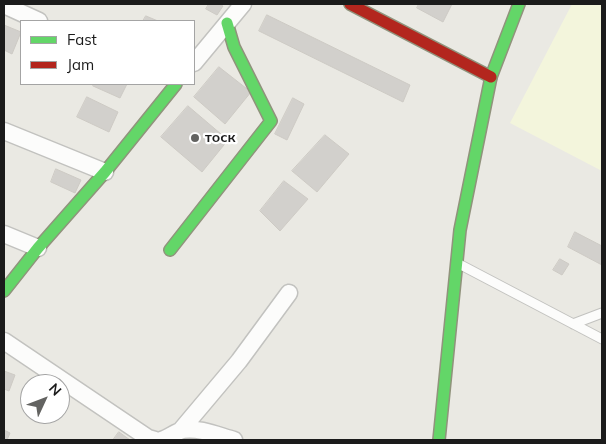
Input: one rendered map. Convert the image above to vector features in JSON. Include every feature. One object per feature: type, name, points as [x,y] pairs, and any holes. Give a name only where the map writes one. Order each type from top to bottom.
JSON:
[{"type":"street","points":[[195,62],[243,4]]},
{"type":"street","points":[[350,4],[491,77]]},
{"type":"street","points":[[439,440],[460,230],[491,77],[519,4]]},
{"type":"street","points":[[4,5],[37,20]]},
{"type":"street","points":[[170,250],[271,121],[267,109],[228,32],[227,22]]},
{"type":"street","points":[[4,291],[38,248],[105,172],[175,85]]},
{"type":"street","points":[[4,131],[105,172]]},
{"type":"street","points":[[4,234],[38,248]]},
{"type":"street","points":[[161,440],[168,439],[181,430],[239,361],[289,293]]},
{"type":"street","points":[[4,341],[148,438],[155,440]]},
{"type":"street","points":[[181,430],[193,429],[234,440]]},
{"type":"lane","points":[[457,263],[602,339]]},
{"type":"lane","points":[[573,324],[602,313]]},
{"type":"shaded area","points":[[572,4],[602,4],[602,171],[510,123]]},
{"type":"building","points":[[209,4],[223,6],[217,15],[206,9]]},
{"type":"building","points":[[419,4],[452,4],[443,22],[417,8]]},
{"type":"building","points":[[267,15],[410,85],[403,102],[259,31]]},
{"type":"building","points":[[146,16],[156,20],[144,20]]},
{"type":"building","points":[[4,25],[20,32],[20,34],[12,54],[4,50]]},
{"type":"building","name":"тоск","points":[[219,67],[251,92],[225,124],[194,97]]},
{"type":"building","points":[[94,85],[126,85],[120,98]]},
{"type":"building","points":[[87,97],[118,112],[109,132],[77,117]]},
{"type":"building","points":[[293,98],[304,104],[287,140],[275,134]]},
{"type":"building","name":"тоск","points":[[188,106],[228,140],[202,172],[161,137]]},
{"type":"building","points":[[325,135],[349,154],[317,192],[292,171]]},
{"type":"building","points":[[56,169],[81,180],[75,193],[51,182]]},
{"type":"building","points":[[284,181],[308,199],[280,231],[260,211]]},
{"type":"building","points":[[575,232],[602,246],[602,265],[568,247]]},
{"type":"building","points":[[560,259],[569,264],[562,275],[553,270]]},
{"type":"building","points":[[4,371],[15,375],[9,391],[4,389]]},
{"type":"building","points":[[4,430],[10,433],[7,440],[4,440]]},
{"type":"building","points":[[119,432],[130,440],[113,440]]},
{"type":"traffic: fast","points":[[439,440],[460,230],[491,77],[519,4]]},
{"type":"traffic: fast","points":[[170,250],[271,121],[234,47],[227,23]]},
{"type":"traffic: fast","points":[[4,291],[38,248],[105,172],[175,85]]},
{"type":"traffic: jam","points":[[350,4],[491,77]]},
{"type":"place","name":"тоск","points":[[195,138]]}]
